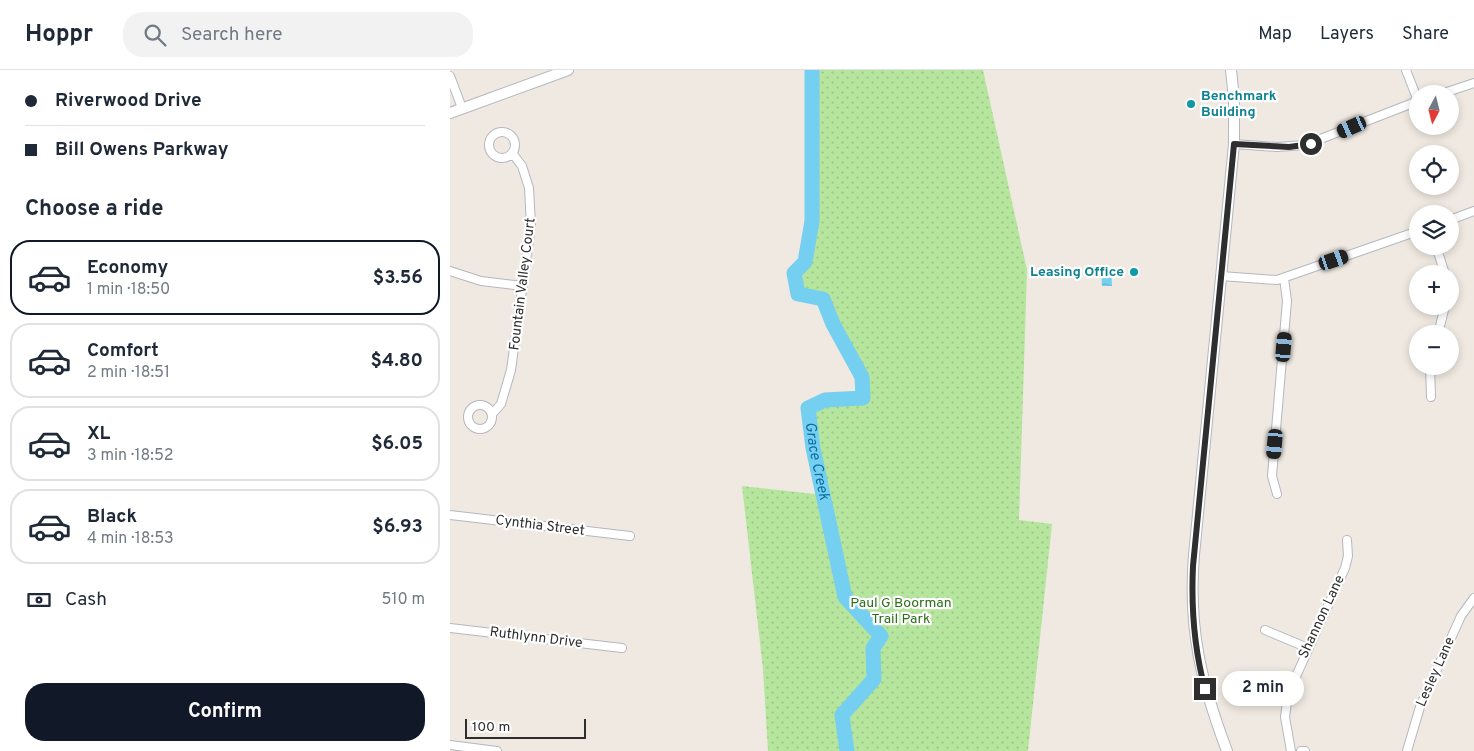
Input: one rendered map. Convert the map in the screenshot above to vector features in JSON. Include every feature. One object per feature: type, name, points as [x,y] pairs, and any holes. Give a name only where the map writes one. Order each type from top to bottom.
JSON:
[{"type":"main road","points":[[450,113],[568,70]]},
{"type":"main road","points":[[1227,751],[1200,668],[1192,597],[1194,555],[1234,144],[1231,70]]},
{"type":"street","points":[[1406,70],[1412,85]]},
{"type":"street","points":[[450,76],[462,108]]},
{"type":"street","points":[[1459,88],[1474,83]]},
{"type":"street","points":[[1234,144],[1277,147],[1305,145],[1409,105]]},
{"type":"street","name":"Fountain Valley Court","points":[[492,414],[501,404],[510,377],[531,225],[532,206],[529,188],[522,166],[512,153]]},
{"type":"street","points":[[1459,217],[1474,211]]},
{"type":"street","points":[[1221,276],[1270,280],[1284,278],[1409,234]]},
{"type":"street","points":[[450,272],[481,281],[523,286]]},
{"type":"street","points":[[1277,494],[1272,476],[1287,301],[1284,278]]},
{"type":"street","points":[[1430,375],[1431,397]]},
{"type":"street","name":"Cynthia Street","points":[[450,516],[630,536]]},
{"type":"street","name":"Shannon Lane","points":[[1291,751],[1286,725],[1286,700],[1345,568],[1348,556],[1347,540]]},
{"type":"street","name":"Lesley Lane","points":[[1407,751],[1420,707],[1461,616],[1474,598]]},
{"type":"street","name":"Ruthlynn Drive","points":[[450,628],[622,648]]},
{"type":"street","points":[[1265,630],[1308,648]]},
{"type":"street","points":[[450,746],[497,751]]},
{"type":"green space","name":"Paul G Boorman Trail Park","points":[[812,70],[983,70],[1027,270],[1019,520],[1052,524],[1028,751],[768,751],[763,669],[742,486],[824,495],[813,448],[808,408],[825,400],[863,397],[862,377],[833,324],[823,299],[798,294],[794,273],[805,262],[812,221]]},
{"type":"water","points":[[1111,267],[1112,286],[1102,286],[1101,268]]},
{"type":"waterway","name":"Grace Creek","points":[[812,70],[812,221],[805,262],[794,273],[798,294],[823,299],[833,324],[862,377],[863,398],[825,400],[808,408],[813,448],[845,597],[881,636],[873,648],[874,679],[842,715],[847,751]]},
{"type":"place","name":"Benchmark Building","points":[[1191,104]]},
{"type":"place","name":"Leasing Office","points":[[1134,272]]},
{"type":"route","points":[[1205,689],[1194,629],[1193,566],[1234,144],[1289,147],[1311,144]]}]
